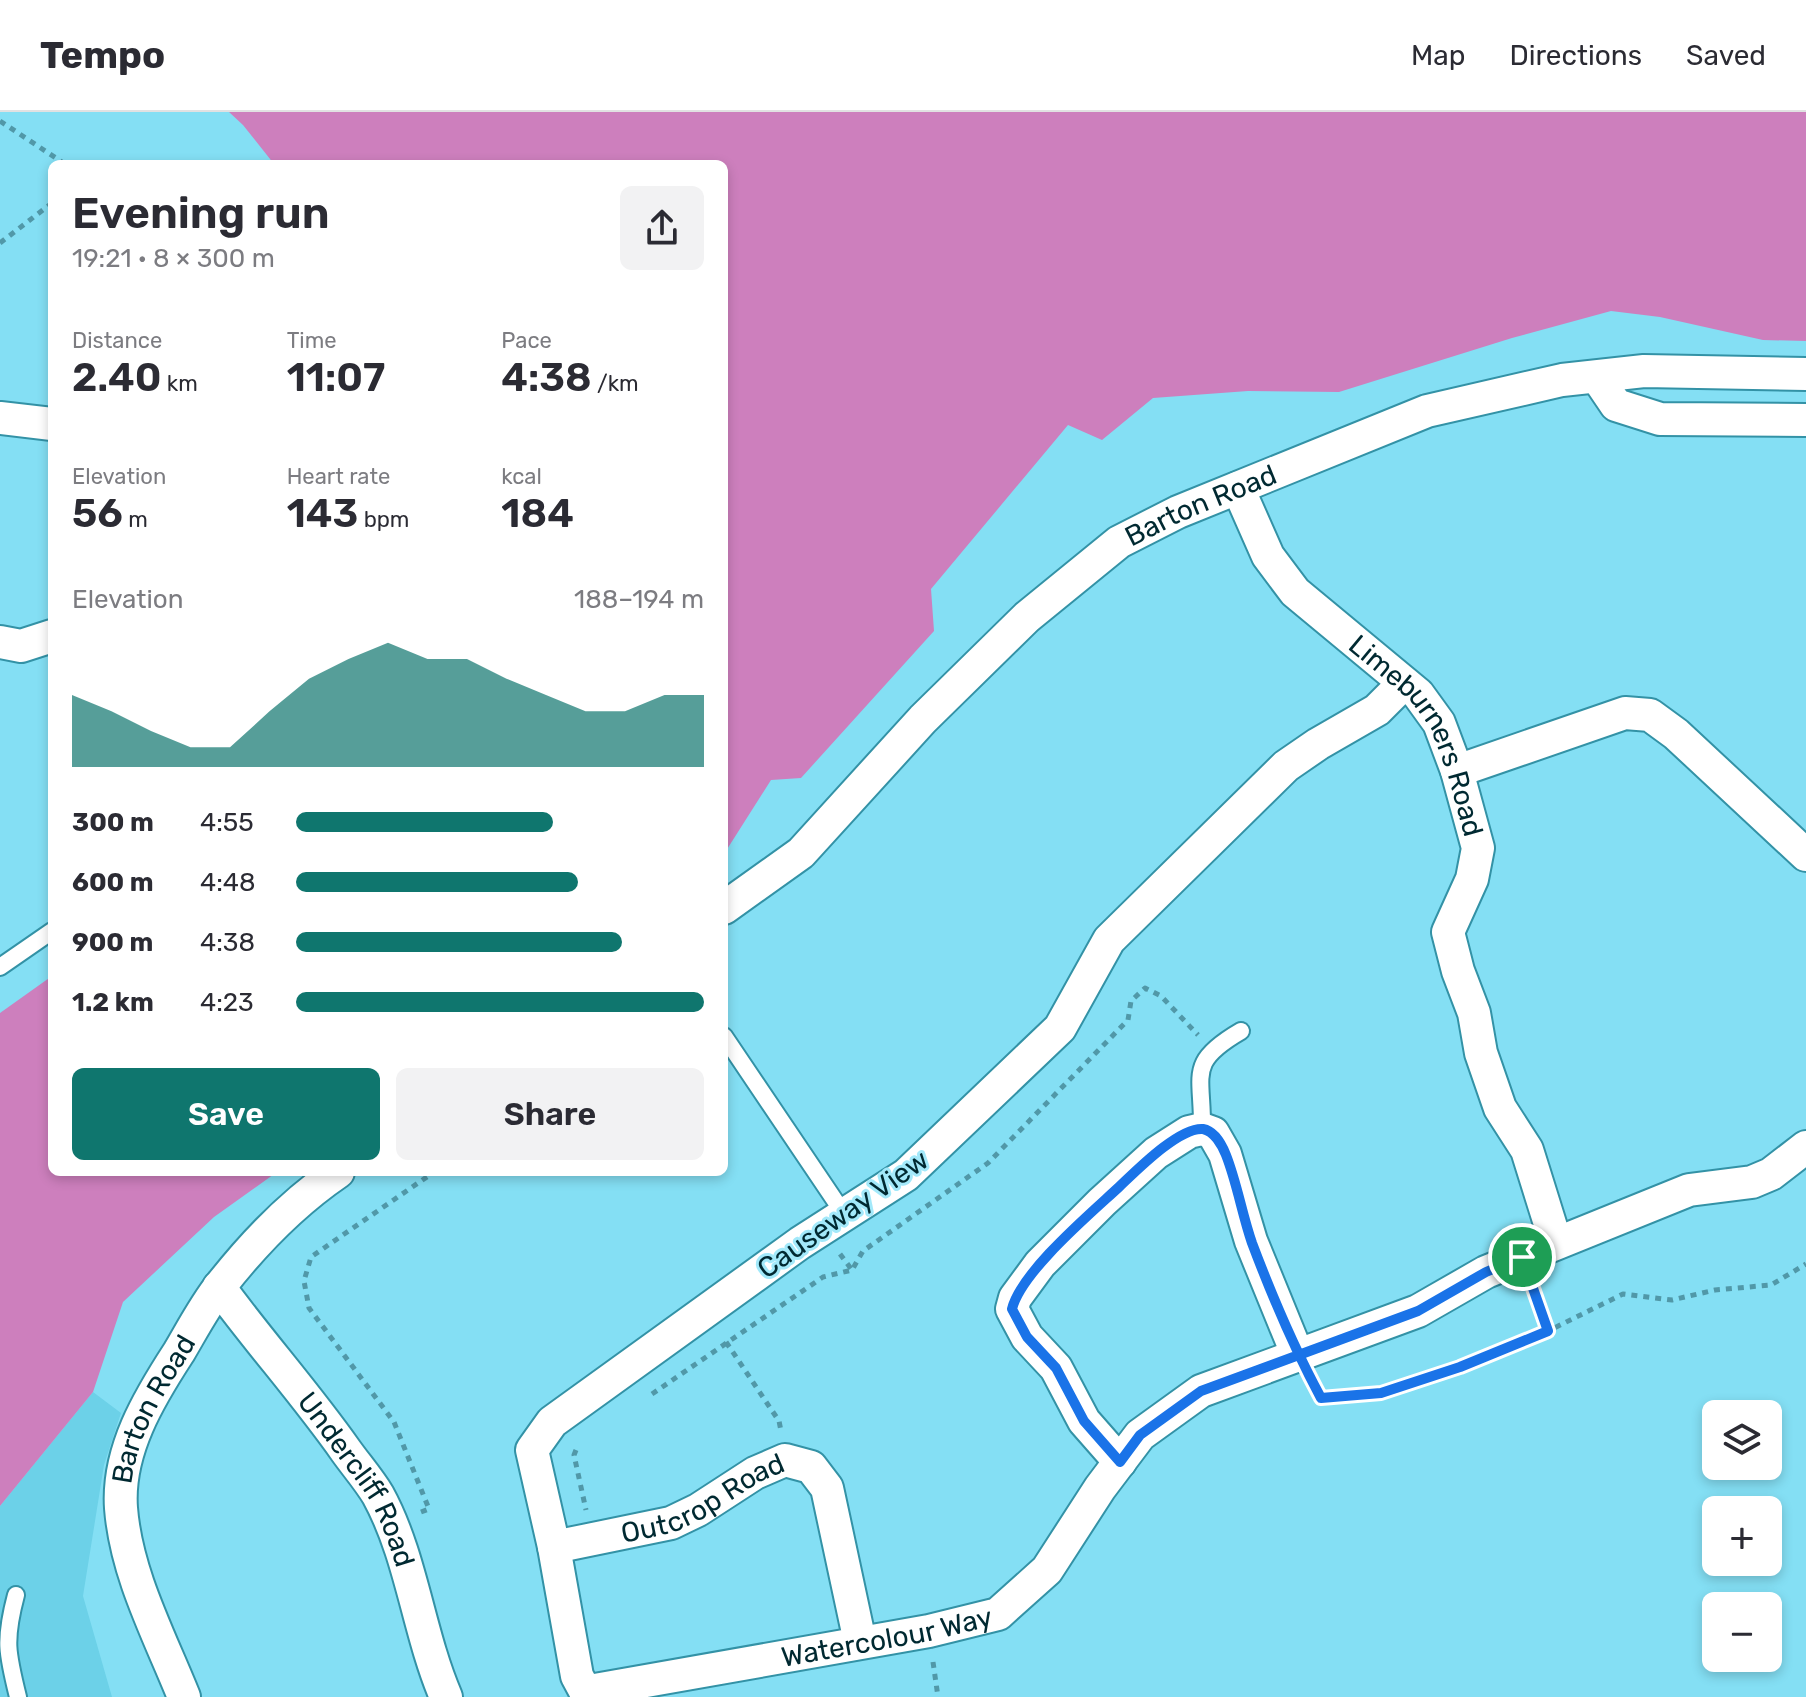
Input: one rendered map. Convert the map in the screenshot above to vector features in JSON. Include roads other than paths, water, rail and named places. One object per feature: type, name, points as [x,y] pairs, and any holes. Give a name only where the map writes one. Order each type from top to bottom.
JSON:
[{"type":"street","name":"Barton Road","points":[[728,905],[801,853],[923,719],[1027,617],[1119,542],[1178,512],[1427,411],[1562,380],[1644,371],[1806,374]]},
{"type":"street","points":[[1597,377],[1616,405],[1660,419],[1806,420]]},
{"type":"street","points":[[0,418],[48,424]]},
{"type":"street","name":"Limeburners Road","points":[[1238,488],[1268,556],[1295,592],[1418,694],[1439,723],[1457,771],[1478,848],[1472,879],[1448,932],[1474,1013],[1481,1053],[1500,1108],[1527,1150],[1556,1243]]},
{"type":"street","points":[[0,642],[21,646],[48,637]]},
{"type":"street","name":"Causeway View","points":[[584,1689],[577,1676],[554,1547],[532,1450],[552,1422],[844,1214],[906,1175],[1060,1028],[1109,940],[1286,766],[1377,710],[1404,683]]},
{"type":"street","points":[[1457,771],[1625,713],[1650,715],[1676,734],[1806,855]]},
{"type":"street","points":[[1120,1462],[1084,1421],[1056,1368],[1027,1337],[1012,1309],[1015,1298],[1040,1264],[1102,1202],[1156,1153],[1189,1132],[1202,1129],[1213,1133],[1225,1154],[1251,1241],[1298,1356]]},
{"type":"street","name":"Watercolour Way","points":[[584,1689],[684,1680],[998,1614],[1047,1570],[1140,1435],[1201,1391],[1418,1311],[1486,1272],[1689,1190],[1752,1182],[1771,1174],[1806,1147]]},
{"type":"street","name":"Barton Road","points":[[184,1697],[127,1554],[121,1505],[127,1452],[145,1407],[219,1287],[266,1234],[332,1176]]},
{"type":"street","name":"Undercliff Road","points":[[219,1287],[330,1428],[377,1495],[396,1536],[433,1666],[446,1697]]},
{"type":"street","name":"Outcrop Road","points":[[554,1547],[671,1523],[698,1510],[755,1473],[785,1460],[811,1467],[827,1488],[860,1642]]},
{"type":"lane","points":[[0,967],[48,934]]},
{"type":"lane","points":[[1202,1129],[1199,1069],[1212,1049],[1241,1031]]},
{"type":"lane","points":[[728,1042],[844,1214]]},
{"type":"lane","points":[[16,1595],[7,1628],[8,1657],[18,1697]]}]
